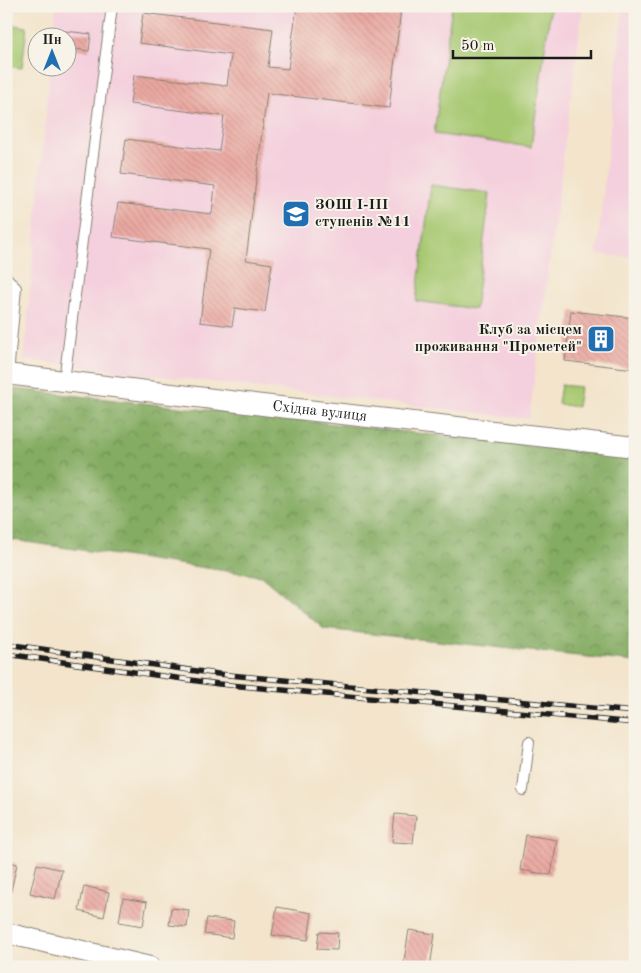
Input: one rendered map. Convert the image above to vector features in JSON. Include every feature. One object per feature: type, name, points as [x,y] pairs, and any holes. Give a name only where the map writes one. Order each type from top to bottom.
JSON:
[{"type":"street","name":"Східна вулиця","points":[[7,374],[635,447]]},
{"type":"street","points":[[6,933],[150,967]]},
{"type":"lane","points":[[64,381],[112,6]]},
{"type":"lane","points":[[6,277],[16,288],[7,374]]},
{"type":"lane","points":[[523,790],[529,742]]},
{"type":"shaded area","name":"ЗОШ І-ІІІ ступенів №11","points":[[56,6],[583,6],[529,419],[24,360],[49,78],[78,78],[78,28],[54,28]]},
{"type":"shaded area","points":[[623,6],[635,6],[635,258],[597,254]]},
{"type":"green space","points":[[452,6],[551,6],[531,147],[434,134]]},
{"type":"green space","points":[[6,24],[27,27],[22,68],[6,66]]},
{"type":"green space","points":[[431,185],[490,193],[475,309],[416,301]]},
{"type":"green space","points":[[561,385],[580,387],[577,407],[558,404]]},
{"type":"green space","points":[[6,388],[635,457],[635,662],[324,629],[261,576],[6,539]]},
{"type":"building","points":[[297,6],[378,6],[401,9],[389,108],[267,93],[246,260],[272,264],[265,312],[235,308],[232,326],[200,322],[209,249],[113,237],[118,203],[212,214],[215,186],[121,174],[126,139],[219,151],[224,116],[130,104],[134,75],[227,86],[231,55],[139,43],[143,13],[273,29],[268,67],[288,69]]},
{"type":"building","points":[[78,32],[91,34],[89,51],[78,49]]},
{"type":"building","name":"Клуб за місцем проживання \"Прометей\"","points":[[571,311],[635,318],[635,369],[565,361]]},
{"type":"building","points":[[395,814],[416,816],[413,843],[392,842]]},
{"type":"building","points":[[526,835],[557,840],[551,875],[520,870]]},
{"type":"building","points":[[6,861],[17,864],[10,895],[6,894]]},
{"type":"building","points":[[37,864],[62,870],[55,899],[30,893]]},
{"type":"building","points":[[84,886],[109,892],[104,917],[79,911]]},
{"type":"building","points":[[123,898],[147,902],[143,926],[119,922]]},
{"type":"building","points":[[277,907],[312,913],[308,940],[272,935]]},
{"type":"building","points":[[171,908],[189,910],[187,927],[169,925]]},
{"type":"building","points":[[207,918],[234,921],[232,938],[204,934]]},
{"type":"building","points":[[409,930],[435,934],[430,967],[403,967]]},
{"type":"building","points":[[319,932],[338,933],[337,950],[317,949]]},
{"type":"railway","points":[[6,644],[218,674],[635,712]]},
{"type":"railway","points":[[6,654],[219,684],[635,723]]},
{"type":"place","name":"ЗОШ І-ІІІ ступенів №11","points":[[296,214]]},
{"type":"place","name":"Клуб за місцем проживання \"Прометей\"","points":[[601,339]]}]
